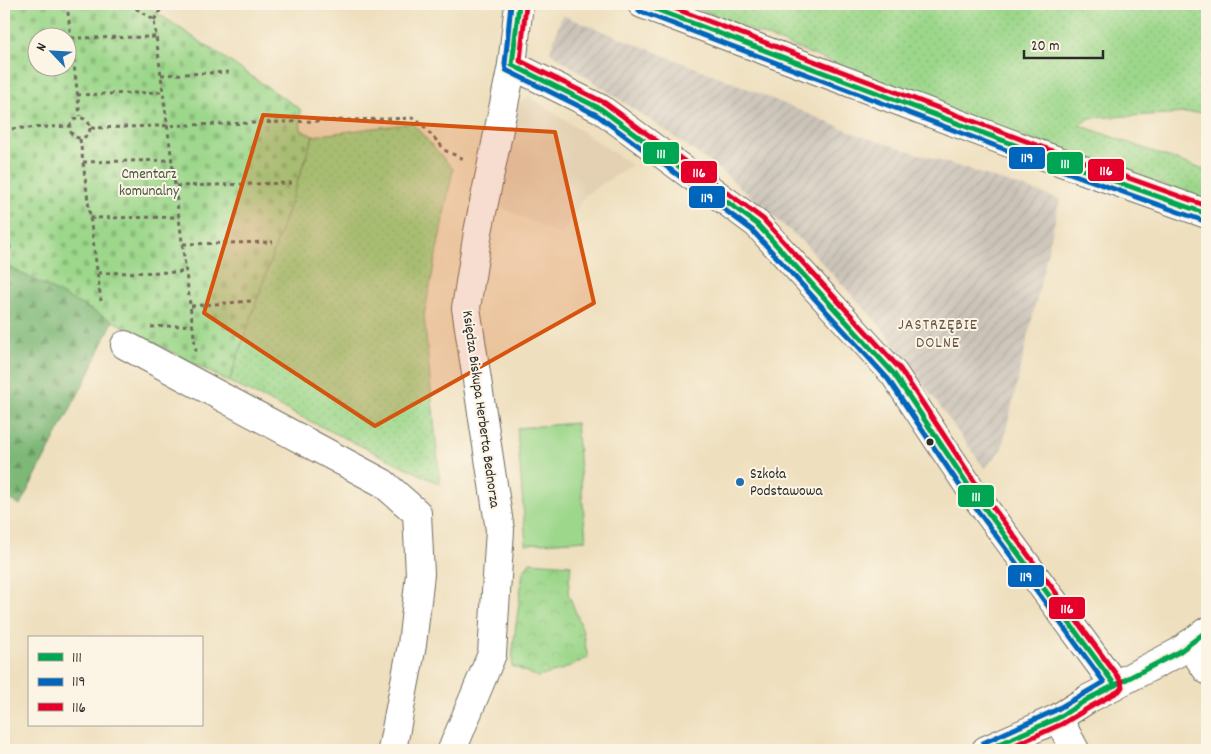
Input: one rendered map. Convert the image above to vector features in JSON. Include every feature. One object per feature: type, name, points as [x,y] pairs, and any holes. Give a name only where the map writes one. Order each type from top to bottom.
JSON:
[{"type":"street","name":"Księdza Biskupa Herberta Bednorza","points":[[452,750],[492,654],[500,530],[466,308],[478,232],[512,65],[519,4]]},
{"type":"street","points":[[642,4],[1036,153],[1207,214]]},
{"type":"street","points":[[512,65],[601,109],[757,224],[894,374],[972,491],[1115,685]]},
{"type":"street","points":[[125,345],[383,483],[417,513],[420,574],[412,644],[392,750]]},
{"type":"street","points":[[986,750],[1058,718],[1088,699],[1179,652],[1198,638],[1207,670]]},
{"type":"street","points":[[1058,718],[1075,750]]},
{"type":"path","points":[[66,4],[70,28]]},
{"type":"path","points":[[129,4],[154,20]]},
{"type":"path","points":[[164,4],[154,20],[196,353]]},
{"type":"path","points":[[78,38],[156,37]]},
{"type":"path","points":[[161,75],[231,72]]},
{"type":"path","points":[[76,78],[80,116]]},
{"type":"path","points":[[78,95],[163,92]]},
{"type":"path","points":[[80,116],[73,119],[71,126],[72,135],[80,139]]},
{"type":"path","points":[[80,116],[88,121],[91,128],[88,135],[80,139]]},
{"type":"path","points":[[91,128],[416,118],[446,151],[469,161]]},
{"type":"path","points":[[4,129],[71,126]]},
{"type":"path","points":[[80,139],[101,301]]},
{"type":"path","points":[[83,162],[172,160]]},
{"type":"path","points":[[176,186],[292,183]]},
{"type":"path","points":[[4,213],[10,249]]},
{"type":"path","points":[[90,218],[179,217]]},
{"type":"path","points":[[183,244],[273,242]]},
{"type":"path","points":[[98,274],[186,272]]},
{"type":"path","points":[[191,306],[251,301]]},
{"type":"path","points":[[149,328],[193,325]]},
{"type":"highlighted area","points":[[263,115],[555,132],[594,303],[375,426],[204,313]]},
{"type":"shaded area","points":[[562,15],[727,80],[856,134],[1060,199],[1002,448],[985,469],[884,330],[803,242],[720,170],[550,52]]},
{"type":"shaded area","points":[[529,96],[632,165],[585,195],[561,235],[496,205],[514,106]]},
{"type":"green space","name":"Cmentarz komunalny","points":[[4,4],[144,4],[300,109],[301,130],[313,136],[229,382],[4,264]]},
{"type":"green space","points":[[685,4],[1207,4],[1207,112],[1090,118],[1079,125],[1207,171],[1207,200],[992,126]]},
{"type":"green space","points":[[412,123],[453,169],[424,316],[440,484],[229,382],[313,136]]},
{"type":"green space","points":[[4,264],[113,321],[89,373],[20,505],[4,497]]},
{"type":"green space","points":[[576,423],[586,540],[526,544],[517,428]]},
{"type":"green space","points":[[530,562],[571,565],[568,593],[582,628],[588,658],[559,671],[538,677],[512,666],[523,572]]},
{"type":"transit line","name":"119","points":[[511,4],[506,70],[597,115],[752,230],[888,379],[966,495],[1104,682],[1054,711],[983,743]]},
{"type":"transit line","name":"111","points":[[519,4],[512,65],[601,109],[757,224],[894,374],[972,491],[1115,685]]},
{"type":"transit line","name":"111","points":[[642,4],[1036,153],[1207,214]]},
{"type":"transit line","name":"116","points":[[663,4],[1039,146],[1207,206]]},
{"type":"transit line","name":"116","points":[[526,5],[520,61],[605,103],[763,219],[900,369],[978,487],[1121,681],[1122,687],[1119,691],[1062,724],[1004,750]]},
{"type":"transit line","name":"119","points":[[639,11],[1033,160],[1204,221]]},
{"type":"transit line","name":"111","points":[[986,750],[1058,718],[1088,699],[1179,652],[1207,631]]},
{"type":"place","name":"Szkoła Podstawowa","points":[[740,482]]},
{"type":"district","name":"JASTRZĘBIE DOLNE","points":[[938,332]]}]
